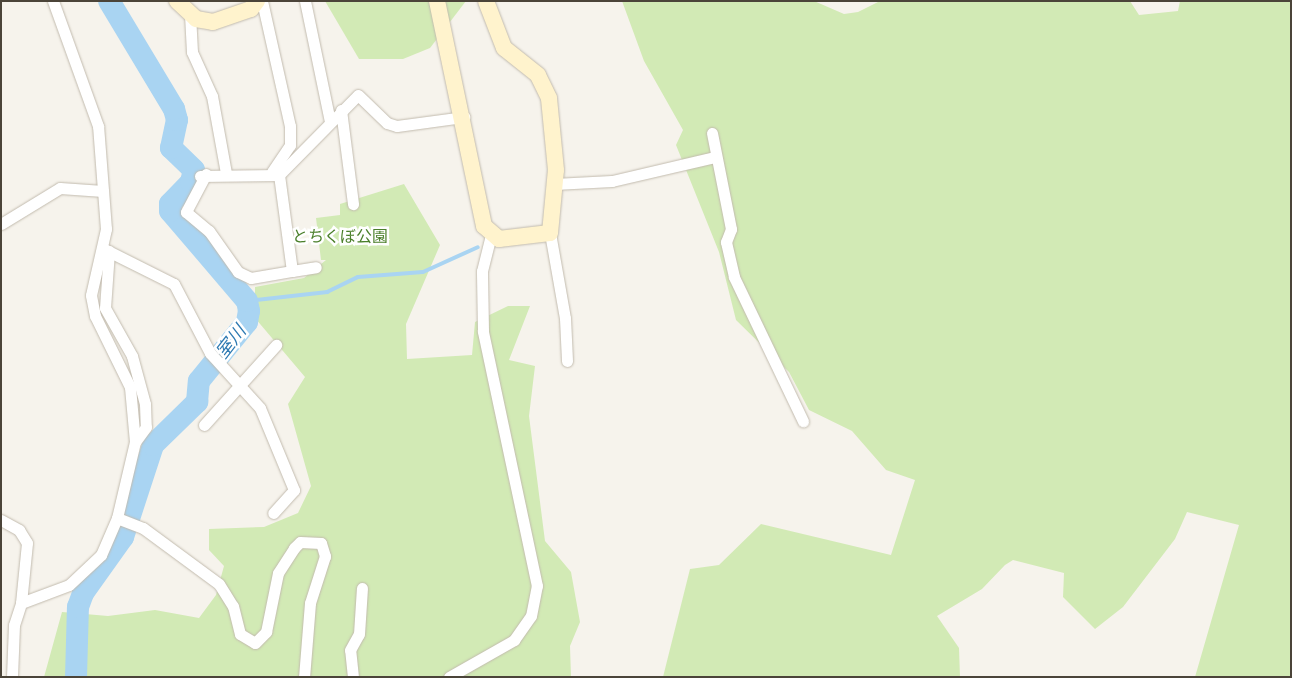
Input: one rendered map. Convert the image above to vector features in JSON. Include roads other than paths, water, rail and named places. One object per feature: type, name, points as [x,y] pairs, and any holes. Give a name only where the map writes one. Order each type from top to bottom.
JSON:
[{"type":"street","points":[[21,603],[69,585],[88,572],[111,539],[120,520],[135,442],[130,387],[95,316],[91,295],[92,278],[106,250],[103,191],[94,109],[53,1]]},
{"type":"street","points":[[177,1],[190,14],[205,21],[222,21],[251,9],[257,1]]},
{"type":"street","points":[[262,1],[290,126],[290,145],[275,173],[292,270]]},
{"type":"street","points":[[305,1],[330,122]]},
{"type":"street","points":[[438,1],[464,117],[478,202],[484,226],[499,239],[550,233]]},
{"type":"street","points":[[486,1],[504,48],[538,75],[549,98],[554,184],[550,233],[565,318],[567,361]]},
{"type":"street","points":[[190,14],[192,52],[212,96],[226,172]]},
{"type":"street","points":[[316,267],[251,278],[238,272],[209,231],[186,212],[186,205],[203,175],[226,172],[275,173],[358,95],[387,123],[397,126],[464,117]]},
{"type":"street","points":[[342,110],[353,204]]},
{"type":"street","points":[[712,133],[714,157],[731,228],[726,242],[734,277],[803,421]]},
{"type":"street","points":[[554,184],[612,181],[714,157]]},
{"type":"street","points":[[1,224],[60,188],[103,191]]},
{"type":"street","points":[[449,677],[514,640],[531,616],[537,586],[517,508],[482,331],[482,270],[491,234]]},
{"type":"street","points":[[106,250],[174,284],[210,352],[243,384],[260,408],[294,490],[273,513]]},
{"type":"street","points":[[204,425],[243,384],[276,345]]},
{"type":"street","points":[[1,520],[19,530],[27,543],[21,603],[14,625],[12,677]]},
{"type":"street","points":[[120,520],[143,528],[219,584],[234,606],[240,634],[255,643],[266,632],[278,573],[294,548],[300,542],[321,543],[325,556],[310,603],[304,677]]},
{"type":"street","points":[[353,677],[350,650],[359,634],[362,588]]},
{"type":"waterway","name":"室川","points":[[76,677],[78,607],[83,593],[123,537],[153,445],[197,402],[199,381],[247,322],[249,311],[247,301],[170,211],[170,204],[191,182],[194,170],[171,148],[177,120],[174,109],[109,1]]},
{"type":"waterway","points":[[247,301],[327,292],[358,277],[423,272],[478,247]]},
{"type":"park label","name":"とちくぼ公園","points":[[340,237]]}]
